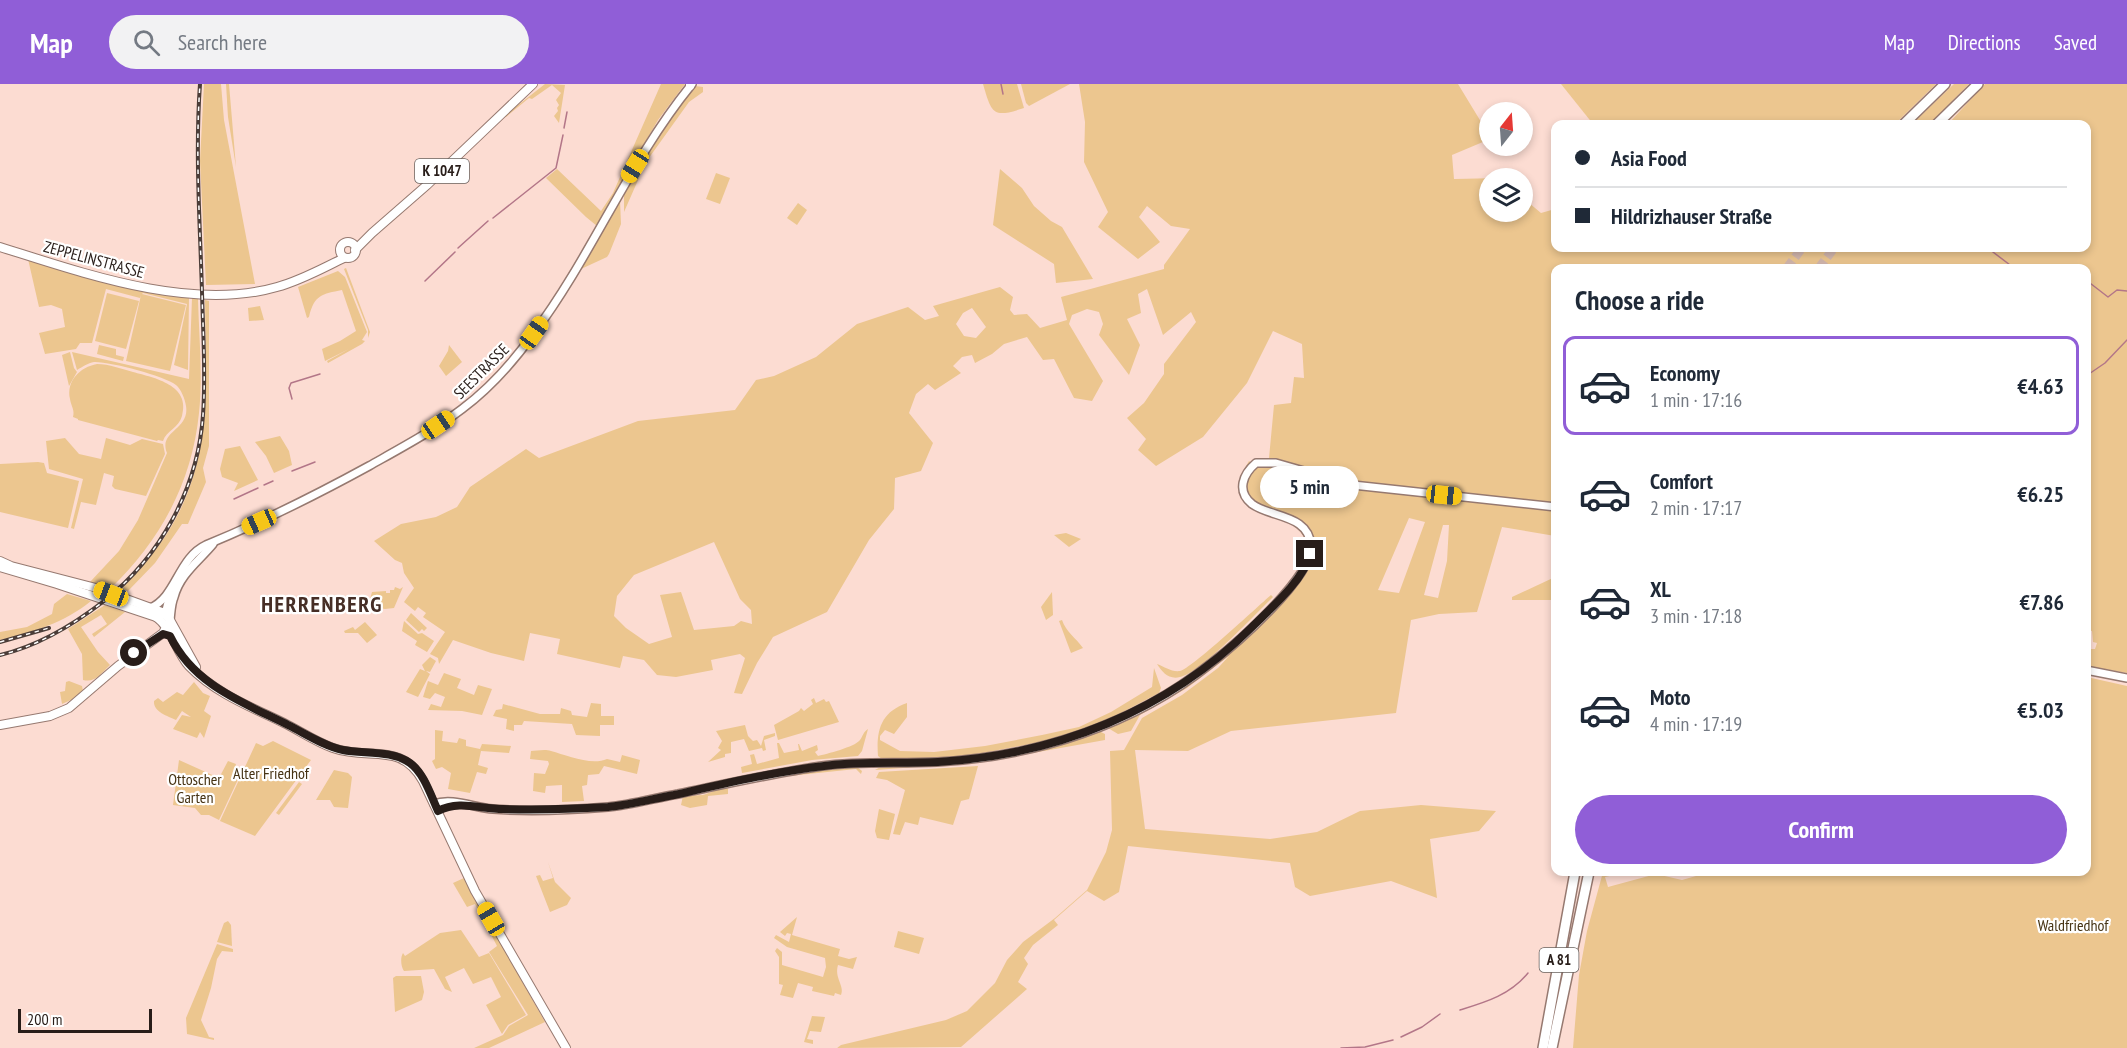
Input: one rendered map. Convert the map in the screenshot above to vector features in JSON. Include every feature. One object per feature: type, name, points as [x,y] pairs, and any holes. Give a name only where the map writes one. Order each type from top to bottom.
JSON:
[{"type":"highway","points":[[1908,120],[1945,84]]},
{"type":"highway","points":[[1941,120],[1978,84]]},
{"type":"highway","name":"A 81","points":[[1543,1048],[1574,876]]},
{"type":"highway","name":"A 81","points":[[1552,1048],[1588,876]]},
{"type":"main road","name":"K 1047","points":[[356,250],[533,84]]},
{"type":"main road","points":[[510,105],[538,84]]},
{"type":"main road","name":"SEESTRASSE","points":[[172,586],[182,568],[206,545],[312,497],[422,436],[461,410],[488,386],[510,363],[547,315],[650,142],[691,85]]},
{"type":"main road","name":"K 1047","points":[[353,242],[372,233]]},
{"type":"main road","points":[[344,242],[353,242],[356,244],[356,250],[349,258],[344,258],[340,254],[344,242]]},
{"type":"main road","name":"ZEPPELINSTRASSE","points":[[0,247],[116,282],[208,295],[242,294],[278,287],[344,258]]},
{"type":"main road","name":"ZEPPELINSTRASSE","points":[[321,269],[341,248]]},
{"type":"main road","points":[[436,807],[445,801],[505,809],[609,807],[825,766],[939,762],[983,757],[1067,739],[1113,723],[1193,678],[1234,645],[1302,573],[1308,562],[1311,546],[1305,531],[1292,519],[1259,508],[1245,495],[1242,487],[1243,478],[1256,463],[1276,463],[1353,485],[1551,506]]},
{"type":"main road","name":"SEESTRASSE","points":[[167,624],[175,594],[185,574],[214,543]]},
{"type":"main road","points":[[0,561],[11,566],[96,588],[150,608],[167,624],[206,681],[226,695],[333,748],[398,757],[413,765],[436,807],[468,878],[567,1048]]},
{"type":"main road","points":[[0,567],[57,584],[167,624]]},
{"type":"main road","points":[[150,608],[162,602],[172,586]]},
{"type":"main road","points":[[0,725],[50,716],[63,711],[134,653],[163,634],[167,624],[172,586]]},
{"type":"main road","points":[[155,638],[160,627],[167,624]]},
{"type":"main road","points":[[2091,671],[2127,678]]},
{"type":"green space","points":[[204,84],[221,84],[224,120],[255,284],[206,285],[200,161]]},
{"type":"green space","points":[[226,84],[229,84],[236,167],[228,117]]},
{"type":"green space","points":[[545,84],[565,85],[559,123],[554,116],[559,105],[556,100],[561,93],[552,85],[532,99],[529,98],[506,117],[504,116]]},
{"type":"green space","points":[[661,84],[685,84],[658,120],[597,226],[546,178],[557,169],[601,211],[613,193]]},
{"type":"green space","points":[[983,84],[1017,84],[1024,108],[1006,113],[995,111],[989,102]]},
{"type":"green space","points":[[1021,84],[1070,84],[1029,106]]},
{"type":"green space","points":[[1079,84],[1458,84],[1479,119],[1479,144],[1452,155],[1454,179],[1479,178],[1479,222],[1533,222],[1533,206],[1541,213],[1551,210],[1551,252],[2091,252],[2091,120],[1952,120],[1985,84],[2127,84],[2127,673],[2091,667],[2091,649],[2095,649],[2097,643],[2093,642],[2091,631],[2091,264],[1551,264],[1551,504],[1358,482],[1269,458],[1274,405],[1291,403],[1294,377],[1304,378],[1302,344],[1273,331],[1247,383],[1203,437],[1156,466],[1138,450],[1146,439],[1127,418],[1144,403],[1164,374],[1164,364],[1196,322],[1191,312],[1163,335],[1147,289],[1138,294],[1141,313],[1127,319],[1140,345],[1129,375],[1099,335],[1103,324],[1099,312],[1087,309],[1072,315],[1069,324],[1103,381],[1092,401],[1074,398],[1054,359],[1043,360],[1027,337],[1004,344],[975,363],[972,355],[962,357],[953,366],[961,373],[935,390],[928,384],[916,394],[909,413],[933,443],[921,471],[895,478],[894,509],[869,540],[827,612],[773,637],[742,694],[734,693],[745,658],[740,654],[711,660],[713,670],[676,677],[657,675],[644,660],[623,656],[620,668],[557,654],[560,639],[530,633],[524,661],[453,640],[439,664],[438,658],[430,654],[445,632],[423,617],[426,613],[418,607],[415,611],[404,602],[414,588],[404,573],[402,563],[395,560],[374,541],[401,524],[436,517],[457,507],[470,487],[526,449],[539,458],[638,421],[735,410],[756,380],[774,376],[816,357],[857,324],[908,307],[925,320],[939,316],[933,306],[1000,287],[1013,297],[1010,310],[1014,315],[1027,314],[1040,328],[1067,320],[1061,297],[1164,269],[1164,265],[1190,229],[1171,226],[1147,206],[1139,217],[1160,242],[1138,259],[1098,227],[1108,212],[1084,162],[1085,122]],"holes":[[[972,308],[986,327],[976,338],[964,336],[956,324],[963,313]],[[714,542],[740,599],[751,610],[752,624],[741,621],[734,626],[694,630],[681,592],[660,595],[672,637],[649,644],[626,628],[614,616],[617,596],[634,575]]]},
{"type":"green space","points":[[1561,84],[1936,84],[1899,120],[1590,120]]},
{"type":"green space","points":[[1954,84],[1969,84],[1934,120],[1916,120]]},
{"type":"green space","points":[[695,86],[703,87],[703,92],[689,102],[646,162],[624,212],[624,194],[640,164],[661,131]]},
{"type":"green space","points":[[1000,169],[1022,188],[1034,206],[1051,221],[1062,227],[1093,279],[1056,283],[1054,264],[993,225]]},
{"type":"green space","points":[[716,173],[730,178],[720,204],[706,199]]},
{"type":"green space","points":[[620,200],[621,224],[609,254],[581,269]]},
{"type":"green space","points":[[798,203],[807,210],[797,225],[787,218]]},
{"type":"green space","points":[[28,259],[108,282],[189,297],[188,370],[174,365],[187,304],[143,293],[186,305],[170,371],[126,361],[141,295],[140,298],[106,289],[92,343],[80,343],[76,349],[45,354],[39,333],[65,327],[62,309],[51,305],[39,307]]},
{"type":"green space","points":[[346,268],[370,332],[368,338],[368,330],[344,269]]},
{"type":"green space","points":[[338,271],[345,277],[367,332],[362,344],[328,363],[327,361],[349,349],[325,361],[322,349],[356,331],[342,290],[329,293],[316,300],[307,318],[298,287]]},
{"type":"green space","points":[[107,293],[139,301],[126,349],[95,341]]},
{"type":"green space","points":[[192,298],[198,299],[201,385],[195,439],[189,463],[171,509],[158,531],[128,571],[110,589],[90,582],[119,551],[138,520],[167,453],[165,446],[167,440],[183,420],[186,406],[180,389],[170,381],[101,362],[85,365],[77,370],[72,352],[189,379]]},
{"type":"green space","points":[[205,300],[209,301],[209,446],[203,468],[206,482],[188,524],[182,524],[155,563],[128,591],[122,589],[152,555],[168,532],[183,504],[193,476],[200,448],[206,390]]},
{"type":"green space","points":[[260,306],[264,320],[249,321],[248,308]]},
{"type":"green space","points":[[99,345],[116,349],[116,355],[124,357],[123,361],[97,354]]},
{"type":"green space","points":[[449,345],[462,362],[446,376],[439,366]]},
{"type":"green space","points":[[70,352],[77,372],[69,386],[62,355]]},
{"type":"green space","points":[[97,364],[161,380],[176,390],[183,405],[182,416],[163,441],[73,417],[69,392],[72,381],[85,368]]},
{"type":"green space","points":[[280,436],[289,451],[292,465],[274,473],[266,456],[255,442]]},
{"type":"green space","points":[[65,438],[79,454],[101,459],[106,438],[130,445],[142,439],[163,444],[165,454],[146,496],[115,489],[112,486],[114,476],[104,473],[96,505],[81,502],[74,529],[71,528],[83,479],[49,469],[46,441]]},
{"type":"green space","points":[[240,446],[258,480],[234,491],[238,483],[222,477],[220,469],[225,449]]},
{"type":"green space","points":[[1249,461],[1257,467],[1281,468],[1356,487],[1551,511],[1551,535],[1502,527],[1477,612],[1439,614],[1411,620],[1396,713],[1231,731],[1188,751],[1135,750],[1145,829],[1270,839],[1317,832],[1360,811],[1421,805],[1496,811],[1479,831],[1430,839],[1437,898],[1391,881],[1310,896],[1295,887],[1290,863],[1128,846],[1119,892],[1104,901],[1087,891],[1054,920],[1058,925],[1033,945],[1024,958],[1028,964],[1018,982],[1027,989],[961,1047],[837,1048],[841,1045],[946,1020],[967,1011],[995,983],[1007,960],[1023,942],[1087,890],[1106,852],[1112,830],[1110,751],[1124,750],[1142,718],[1182,695],[1218,668],[1229,656],[1187,688],[1140,715],[1131,731],[1118,734],[1108,728],[1134,716],[1181,688],[1203,673],[1243,639],[1283,600],[1279,596],[1299,572],[1307,558],[1304,537],[1298,529],[1280,518],[1250,506],[1240,490],[1241,479]],"holes":[[[1409,518],[1425,522],[1399,593],[1378,590]],[[1443,525],[1449,525],[1447,561],[1438,598],[1424,595]]]},
{"type":"green space","points":[[44,463],[47,473],[79,481],[68,528],[0,512],[0,464]]},
{"type":"green space","points":[[1066,533],[1081,539],[1069,547],[1054,535]]},
{"type":"green space","points":[[1551,579],[1551,600],[1512,600],[1512,597]]},
{"type":"green space","points":[[395,587],[400,589],[403,587],[394,608],[368,606],[372,592],[390,593],[390,590],[394,590]]},
{"type":"green space","points":[[1052,592],[1053,615],[1046,620],[1041,607]]},
{"type":"green space","points":[[67,594],[91,601],[81,609],[48,626],[0,640],[0,632],[27,627],[52,614],[54,604]]},
{"type":"green space","points":[[1271,595],[1273,597],[1228,642],[1190,673],[1172,677],[1157,664],[1174,671],[1186,668]]},
{"type":"green space","points":[[105,605],[125,612],[94,637],[92,634],[107,624],[101,615],[81,627],[110,665],[95,679],[83,680],[82,654],[68,629]]},
{"type":"green space","points":[[411,613],[427,628],[424,631],[422,629],[419,632],[406,620]]},
{"type":"green space","points":[[1062,620],[1083,648],[1071,653],[1059,621]]},
{"type":"green space","points":[[404,621],[418,634],[422,633],[434,641],[427,652],[415,645],[417,641],[402,631]]},
{"type":"green space","points":[[365,622],[377,635],[367,643],[358,633],[345,633],[344,631],[353,627],[355,630]]},
{"type":"green space","points":[[430,657],[436,661],[430,672],[426,671],[430,674],[418,697],[406,692],[420,669],[425,671],[422,665]]},
{"type":"green space","points":[[1154,668],[1161,688],[1159,693],[1098,725],[1041,742],[967,756],[882,759],[878,756],[878,738],[882,723],[891,711],[907,703],[907,717],[894,734],[885,730],[880,740],[900,751],[934,752],[985,746],[1079,727],[1111,712],[1152,687]]},
{"type":"green space","points":[[444,673],[461,679],[457,688],[474,695],[478,685],[492,689],[482,715],[462,711],[428,710],[431,704],[441,707],[445,697],[435,693],[430,699],[423,697],[428,681],[438,685]]},
{"type":"green space","name":"Waldfriedhof","points":[[2091,678],[2127,686],[2127,1048],[1573,1048],[1579,975],[1587,931],[1602,876],[1609,876],[1605,877],[1608,887],[1649,876],[1665,876],[1682,880],[1696,876],[2091,876]]},
{"type":"green space","points":[[66,682],[82,686],[83,691],[62,704],[60,692],[65,691]]},
{"type":"green space","points":[[194,682],[203,693],[210,696],[204,711],[211,716],[204,738],[200,732],[197,738],[173,729],[182,715],[191,717],[182,711],[176,720],[162,713],[154,705],[154,701],[158,698],[163,702],[177,692],[183,695]]},
{"type":"green space","points":[[814,698],[816,703],[824,699],[826,702],[829,701],[839,722],[778,740],[774,725],[801,708],[804,711],[813,704],[811,700]]},
{"type":"green space","points":[[591,703],[601,704],[601,716],[614,716],[614,725],[600,725],[600,736],[576,735],[572,724],[524,721],[522,725],[514,725],[514,731],[506,729],[507,719],[493,716],[496,710],[502,709],[503,704],[540,714],[560,714],[561,708],[571,711],[572,715],[587,717]]},
{"type":"green space","points":[[745,725],[748,736],[753,741],[757,740],[761,746],[764,736],[775,733],[775,736],[764,740],[766,750],[763,751],[762,748],[749,751],[744,739],[731,742],[731,753],[725,754],[725,757],[708,762],[721,750],[718,748],[722,741],[716,731]]},
{"type":"green space","points":[[868,729],[862,751],[858,756],[812,760],[742,773],[741,767],[752,764],[750,755],[754,754],[757,764],[779,758],[777,743],[784,753],[799,750],[798,744],[802,751],[817,745],[818,750],[815,752],[818,756],[857,743]]},
{"type":"green space","points":[[435,730],[443,731],[442,741],[457,743],[459,738],[466,740],[466,746],[480,749],[482,744],[511,746],[509,753],[481,751],[478,765],[488,768],[486,774],[477,772],[470,793],[448,789],[451,773],[442,767],[436,769],[432,761],[435,759]]},
{"type":"green space","points":[[1099,731],[1105,734],[1105,740],[994,760],[875,770],[882,766],[953,763]]},
{"type":"green space","name":"Alter Friedhof","points":[[273,741],[311,760],[255,836],[220,821],[256,743],[263,746]]},
{"type":"green space","points":[[549,750],[594,761],[607,759],[620,762],[622,755],[640,760],[637,774],[604,766],[599,774],[588,775],[587,785],[582,786],[584,801],[562,802],[562,785],[546,786],[545,793],[533,791],[534,773],[545,774],[549,764],[548,761],[530,759],[531,751]]},
{"type":"green space","name":"Ottoscher Garten","points":[[179,760],[219,778],[228,761],[236,764],[235,767],[242,771],[219,820],[209,815],[201,815],[195,808],[173,805]]},
{"type":"green space","points":[[978,766],[969,799],[961,801],[953,825],[920,817],[918,825],[905,822],[900,835],[893,834],[905,790],[887,780],[876,778],[879,772]]},
{"type":"green space","points":[[857,767],[862,771],[861,774],[856,769],[770,778],[770,776],[818,769]]},
{"type":"green space","points":[[334,770],[348,773],[352,777],[348,808],[334,807],[330,800],[316,800]]},
{"type":"green space","points":[[299,782],[302,784],[279,815],[276,813]]},
{"type":"green space","points":[[726,787],[728,794],[708,796],[707,805],[690,808],[681,805],[683,796],[703,795]]},
{"type":"green space","points":[[879,809],[895,814],[889,840],[877,838],[875,831]]},
{"type":"green space","points":[[548,862],[555,882],[571,898],[567,905],[550,912],[536,876],[540,875],[543,881],[553,878]]},
{"type":"green space","points":[[464,878],[545,1022],[489,1048],[474,1048],[503,1035],[509,1026],[528,1015],[489,952],[497,946],[475,904],[467,907],[453,883]]},
{"type":"green space","points":[[797,917],[792,935],[840,949],[838,956],[849,959],[857,957],[853,969],[838,965],[837,974],[842,988],[841,995],[835,993],[834,996],[812,991],[813,987],[798,983],[793,998],[780,995],[783,985],[779,984],[779,957],[775,951],[777,948],[782,952],[782,965],[823,977],[826,967],[825,958],[787,947],[774,938],[776,935],[789,942],[791,934],[787,933],[785,936],[780,932]]},
{"type":"green space","points":[[228,921],[231,925],[232,946],[217,942],[224,923]]},
{"type":"green space","points":[[461,930],[479,957],[489,953],[526,1015],[508,1025],[502,1034],[486,1005],[501,997],[491,977],[473,984],[464,968],[445,977],[452,992],[445,989],[434,969],[404,971],[403,969],[401,960],[403,953],[405,956],[440,933]]},
{"type":"green space","points":[[898,931],[924,938],[919,954],[894,947]]},
{"type":"green space","points":[[217,944],[233,949],[233,952],[222,951],[217,959],[201,1020],[209,1037],[214,1040],[187,1034],[186,1018]]},
{"type":"green space","points":[[421,976],[424,992],[422,1000],[395,1012],[393,978]]},
{"type":"green space","points":[[812,1016],[825,1017],[821,1032],[810,1031],[807,1039],[813,1040],[813,1044],[804,1042]]},
{"type":"waterway","points":[[1001,84],[1003,94]]},
{"type":"waterway","points":[[564,128],[567,112]]},
{"type":"waterway","points":[[493,218],[556,168],[563,135]]},
{"type":"waterway","points":[[458,248],[488,221]]},
{"type":"waterway","points":[[425,281],[455,252]]},
{"type":"waterway","points":[[1993,252],[2009,264]]},
{"type":"waterway","points":[[2091,284],[2108,297],[2117,290],[2127,291]]},
{"type":"waterway","points":[[2091,373],[2105,363],[2127,340]]},
{"type":"waterway","points":[[292,399],[289,388],[291,383],[320,374]]},
{"type":"waterway","points":[[292,471],[315,462]]},
{"type":"waterway","points":[[264,485],[273,481]]},
{"type":"waterway","points":[[234,499],[258,488]]},
{"type":"waterway","points":[[1460,1010],[1488,1001],[1505,992],[1528,973]]},
{"type":"waterway","points":[[1401,1037],[1422,1027],[1440,1014]]},
{"type":"waterway","points":[[1341,1048],[1365,1047],[1393,1040]]},
{"type":"tunnel","points":[[1790,264],[1799,252]]},
{"type":"tunnel","points":[[1822,264],[1831,252]]},
{"type":"railway","points":[[0,655],[55,634],[104,601],[143,563],[159,542],[185,494],[200,442],[204,400],[198,162],[200,84]]},
{"type":"railway","points":[[0,642],[49,628]]},
{"type":"district","name":"HERRENBERG","points":[[322,604]]},
{"type":"route","points":[[134,653],[163,634],[170,636],[190,667],[226,695],[333,748],[398,757],[411,763],[438,811],[454,805],[494,809],[609,807],[825,766],[939,762],[983,757],[1067,739],[1093,730],[1122,718],[1167,694],[1193,678],[1234,645],[1302,573],[1310,554]]}]
